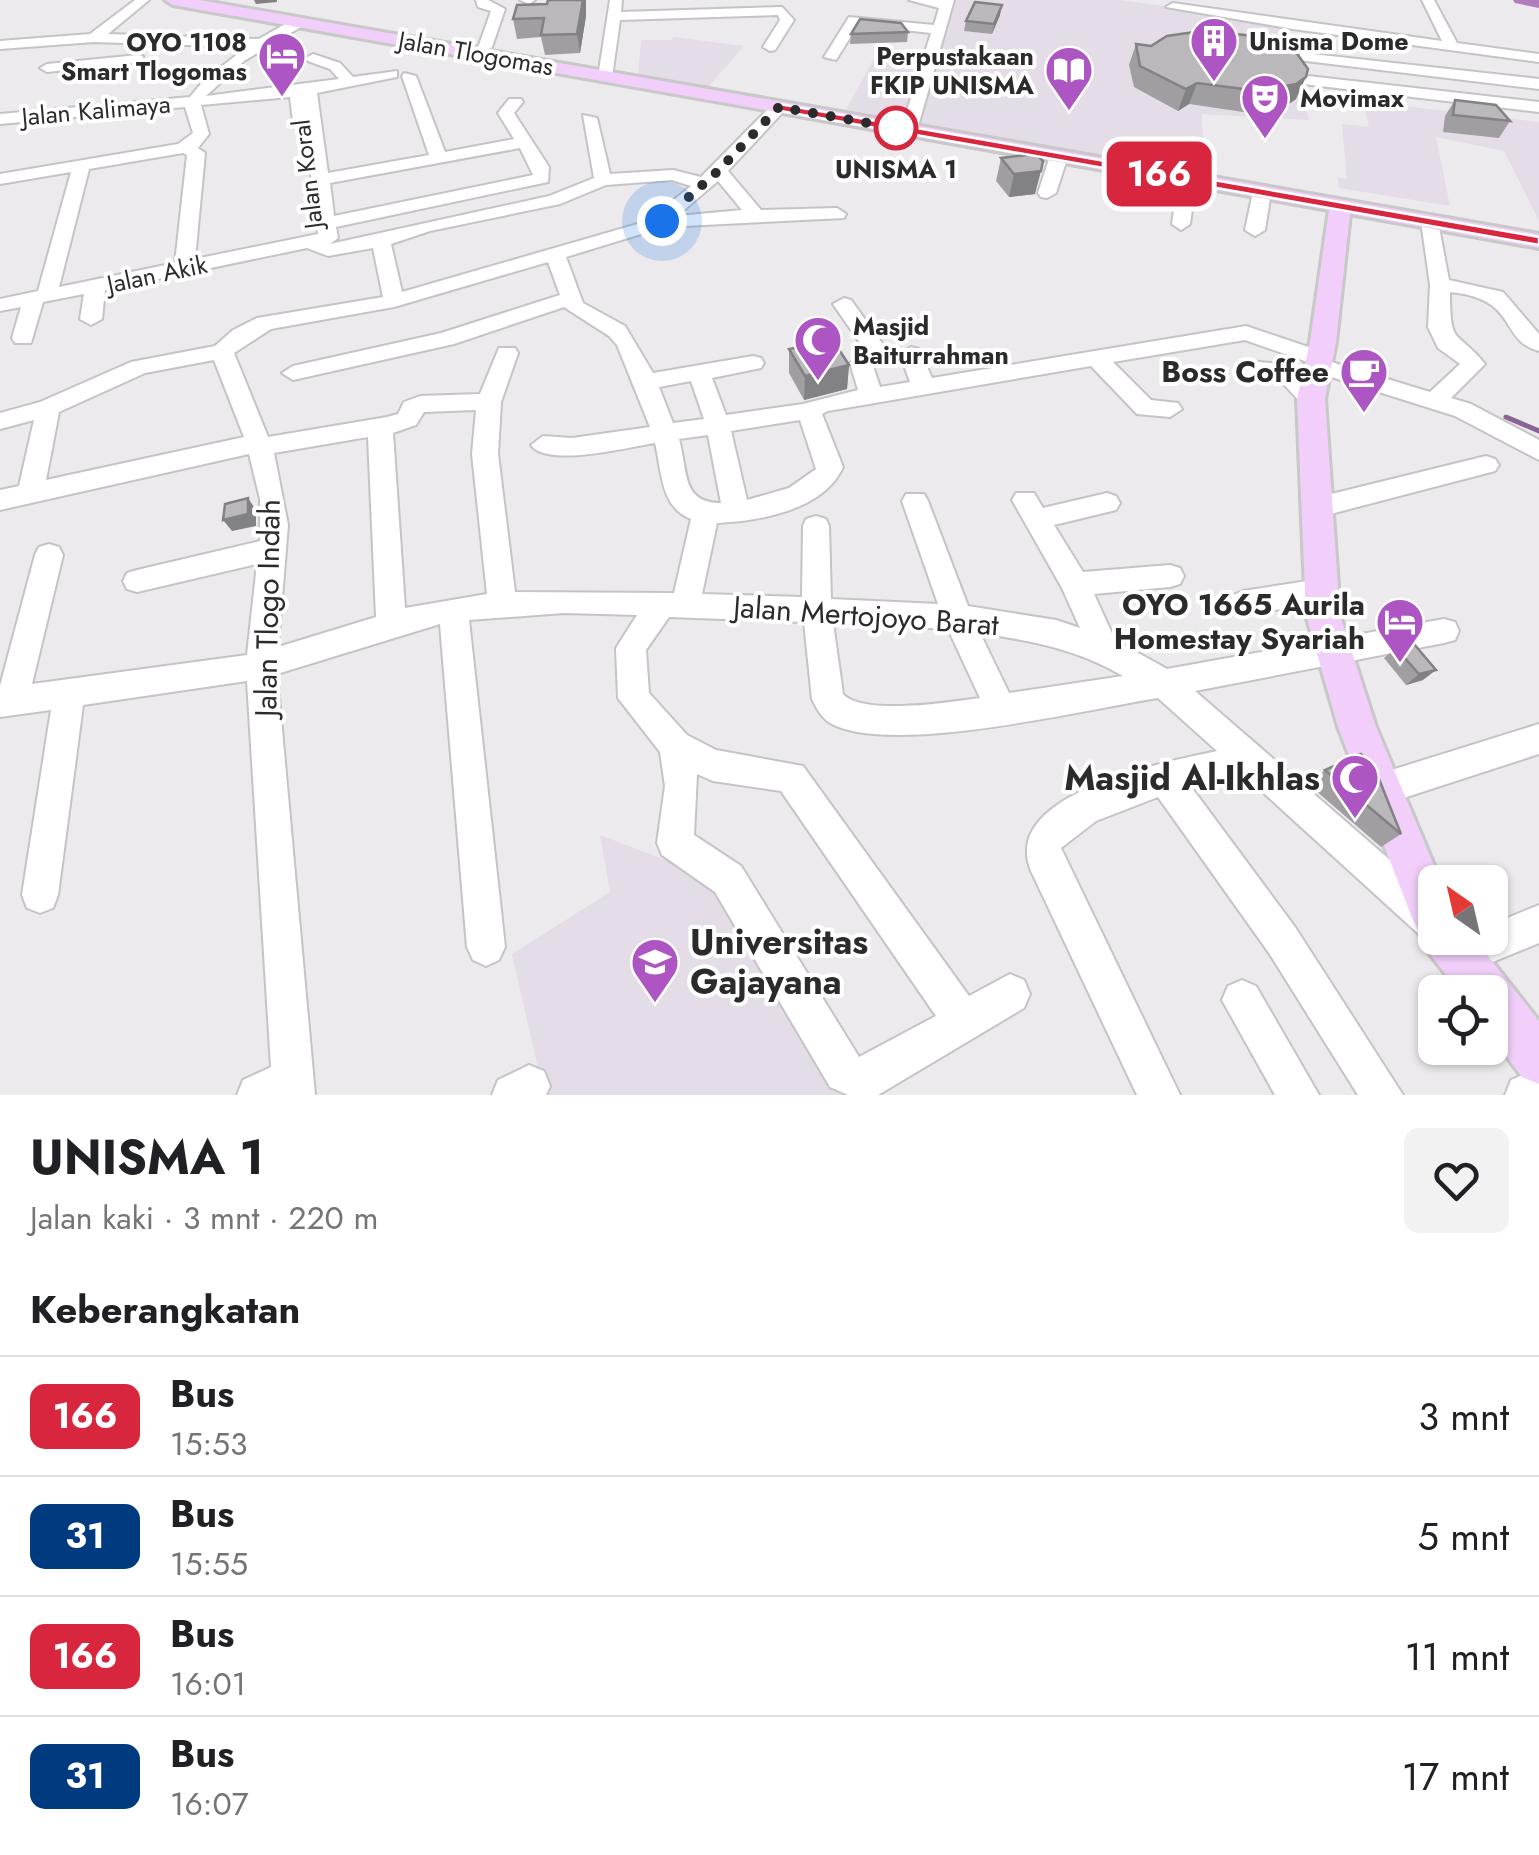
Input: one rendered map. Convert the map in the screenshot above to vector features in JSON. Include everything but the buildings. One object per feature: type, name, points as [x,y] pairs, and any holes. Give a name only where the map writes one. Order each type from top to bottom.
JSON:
[{"type":"main road","name":"Jalan Tlogomas","points":[[173,0],[291,26],[478,53],[1539,241]]},
{"type":"main road","points":[[1340,206],[1318,362],[1320,591],[1334,654],[1382,788],[1418,873]]},
{"type":"main road","points":[[1508,1019],[1539,1060]]},
{"type":"street","points":[[94,38],[144,0]]},
{"type":"street","points":[[478,53],[485,47],[498,8],[483,4],[482,0]]},
{"type":"street","points":[[909,130],[946,2],[915,0]]},
{"type":"street","points":[[1230,15],[1247,3],[1241,0]]},
{"type":"street","points":[[1428,0],[1450,43]]},
{"type":"street","points":[[1293,24],[1298,23],[1294,1]]},
{"type":"street","points":[[605,77],[616,8],[786,6],[787,20],[770,47]]},
{"type":"street","points":[[1173,7],[1202,6],[1230,15],[1539,58]]},
{"type":"street","points":[[830,58],[854,20],[938,30]]},
{"type":"street","points":[[2,45],[24,24]]},
{"type":"street","points":[[1293,24],[1309,87],[1539,108]]},
{"type":"street","points":[[184,268],[196,153],[189,144],[197,102],[263,42],[291,26]]},
{"type":"street","points":[[1400,37],[1406,55]]},
{"type":"street","points":[[2,45],[94,38],[263,42]]},
{"type":"street","points":[[127,76],[154,38]]},
{"type":"street","points":[[313,58],[335,66],[349,81]]},
{"type":"street","points":[[1303,58],[1539,84]]},
{"type":"street","points":[[46,68],[138,59]]},
{"type":"street","points":[[314,242],[330,236],[303,92],[349,81],[398,76]]},
{"type":"street","points":[[330,86],[398,76]]},
{"type":"street","points":[[398,76],[429,159]]},
{"type":"street","points":[[1468,76],[1480,100]]},
{"type":"street","name":"Jalan Koral","points":[[197,102],[303,92],[314,242]]},
{"type":"street","name":"Jalan Kalimaya","points":[[0,119],[197,102]]},
{"type":"street","points":[[326,223],[542,178],[506,112],[516,102]]},
{"type":"street","points":[[662,221],[723,166],[779,107]]},
{"type":"street","points":[[589,118],[603,180]]},
{"type":"street","points":[[319,180],[524,142]]},
{"type":"street","points":[[0,180],[189,144]]},
{"type":"street","points":[[1047,193],[1059,156]]},
{"type":"street","points":[[24,338],[81,166]]},
{"type":"street","points":[[723,166],[756,215]]},
{"type":"street","name":"Jalan Akik","points":[[0,304],[314,242],[316,248],[328,250],[381,240],[424,226],[554,200],[603,180],[723,166]]},
{"type":"street","points":[[1181,224],[1186,178]]},
{"type":"street","points":[[1255,230],[1262,192]]},
{"type":"street","points":[[0,421],[48,408],[140,367],[222,352],[241,334],[265,323],[394,300],[662,221],[687,223],[756,215],[798,219],[838,214]]},
{"type":"street","points":[[1430,222],[1443,337],[1452,350],[1474,364],[1434,400]]},
{"type":"street","points":[[381,240],[394,300]]},
{"type":"street","points":[[555,255],[569,300],[622,336],[666,431],[680,498],[688,507],[706,513],[787,500],[829,473],[809,410]]},
{"type":"street","points":[[1440,285],[1495,295],[1510,309],[1529,338],[1539,344]]},
{"type":"street","points":[[92,319],[96,286]]},
{"type":"street","points":[[294,374],[446,338],[569,300]]},
{"type":"street","points":[[844,304],[876,350],[874,356],[861,363],[871,395]]},
{"type":"street","points":[[543,445],[572,447],[809,410],[871,395],[1246,333],[1318,362],[1463,410],[1539,450]]},
{"type":"street","name":"Jalan Tlogo Indah","points":[[222,352],[259,445],[273,499],[273,550],[261,666],[282,1090]]},
{"type":"street","points":[[502,604],[485,454],[489,402],[507,353]]},
{"type":"street","points":[[910,354],[924,387]]},
{"type":"street","points":[[1095,356],[1145,408],[1170,409]]},
{"type":"street","points":[[1250,368],[1283,370],[1318,362]]},
{"type":"street","points":[[646,382],[753,363]]},
{"type":"street","points":[[699,373],[718,424],[736,510]]},
{"type":"street","points":[[0,500],[259,445],[380,427],[407,419],[412,408],[420,404],[489,402]]},
{"type":"street","points":[[31,492],[48,408]]},
{"type":"street","points":[[380,427],[390,623]]},
{"type":"street","points":[[1319,507],[1486,465]]},
{"type":"street","points":[[915,501],[957,617],[1001,709]]},
{"type":"street","points":[[1104,649],[1074,584],[1031,509],[1107,504]]},
{"type":"street","points":[[706,513],[673,606],[631,648],[631,690],[690,766],[791,777],[964,1022]]},
{"type":"street","points":[[816,526],[817,610],[828,699],[838,712],[870,720],[907,721],[1001,709],[1334,654],[1444,631]]},
{"type":"street","points":[[136,582],[273,550]]},
{"type":"street","points":[[6,701],[49,554]]},
{"type":"street","points":[[1074,584],[1170,576]]},
{"type":"street","points":[[1244,603],[1320,591]]},
{"type":"street","name":"Jalan Mertojoyo Barat","points":[[6,701],[261,666],[390,623],[502,604],[564,601],[957,617],[1056,634],[1104,649],[1164,683],[1418,910]]},
{"type":"street","points":[[453,610],[486,948]]},
{"type":"street","points":[[40,896],[70,693]]},
{"type":"street","points":[[1382,788],[1539,739]]},
{"type":"street","points":[[1160,1095],[1044,858],[1043,842],[1071,816],[1116,795],[1252,760]]},
{"type":"street","points":[[690,766],[675,843],[728,880],[846,1072],[857,1078],[870,1077],[1010,994]]},
{"type":"street","points":[[1166,780],[1282,940],[1382,1095]]},
{"type":"street","points":[[1508,927],[1539,924]]},
{"type":"street","points":[[1242,1000],[1298,1095]]},
{"type":"street","points":[[1526,1095],[1539,1090]]},
{"type":"shaded area","points":[[954,0],[1120,0],[1287,23],[1309,120],[1202,114],[1204,171],[919,126],[933,59]]},
{"type":"shaded area","points":[[673,37],[744,46],[708,87],[638,75],[641,40]]},
{"type":"shaded area","points":[[880,47],[924,51],[903,122],[845,112]]},
{"type":"shaded area","points":[[1363,101],[1539,122],[1539,221],[1504,151],[1436,137],[1450,206],[1339,188],[1338,178],[1347,179],[1342,124],[1369,127]]},
{"type":"shaded area","name":"Universitas Gajayana","points":[[600,835],[663,859],[685,861],[715,886],[816,1055],[847,1095],[544,1095],[512,954],[610,892]]},
{"type":"waterway","points":[[1521,0],[1539,3]]},
{"type":"waterway","points":[[1506,417],[1539,431]]},
{"type":"bus line","name":"166","points":[[779,107],[1539,241]]},
{"type":"place","name":"Unisma Dome","points":[[1214,84]]},
{"type":"place","name":"OYO 1108 Smart Tlogomas","points":[[282,98]]},
{"type":"place","name":"Perpustakaan FKIP UNISMA","points":[[1069,112]]},
{"type":"place","name":"UNISMA 1","points":[[896,128]]},
{"type":"place","name":"Movimax","points":[[1265,140]]},
{"type":"place","name":"Masjid Baiturrahman","points":[[818,382]]},
{"type":"place","name":"Boss Coffee","points":[[1364,414]]},
{"type":"place","name":"OYO 1665 Aurila Homestay Syariah","points":[[1400,664]]},
{"type":"place","name":"Masjid Al-Ikhlas","points":[[1355,820]]},
{"type":"place","name":"Universitas Gajayana","points":[[655,1004]]},
{"type":"route","points":[[662,221],[756,134],[779,107],[896,128]]}]
